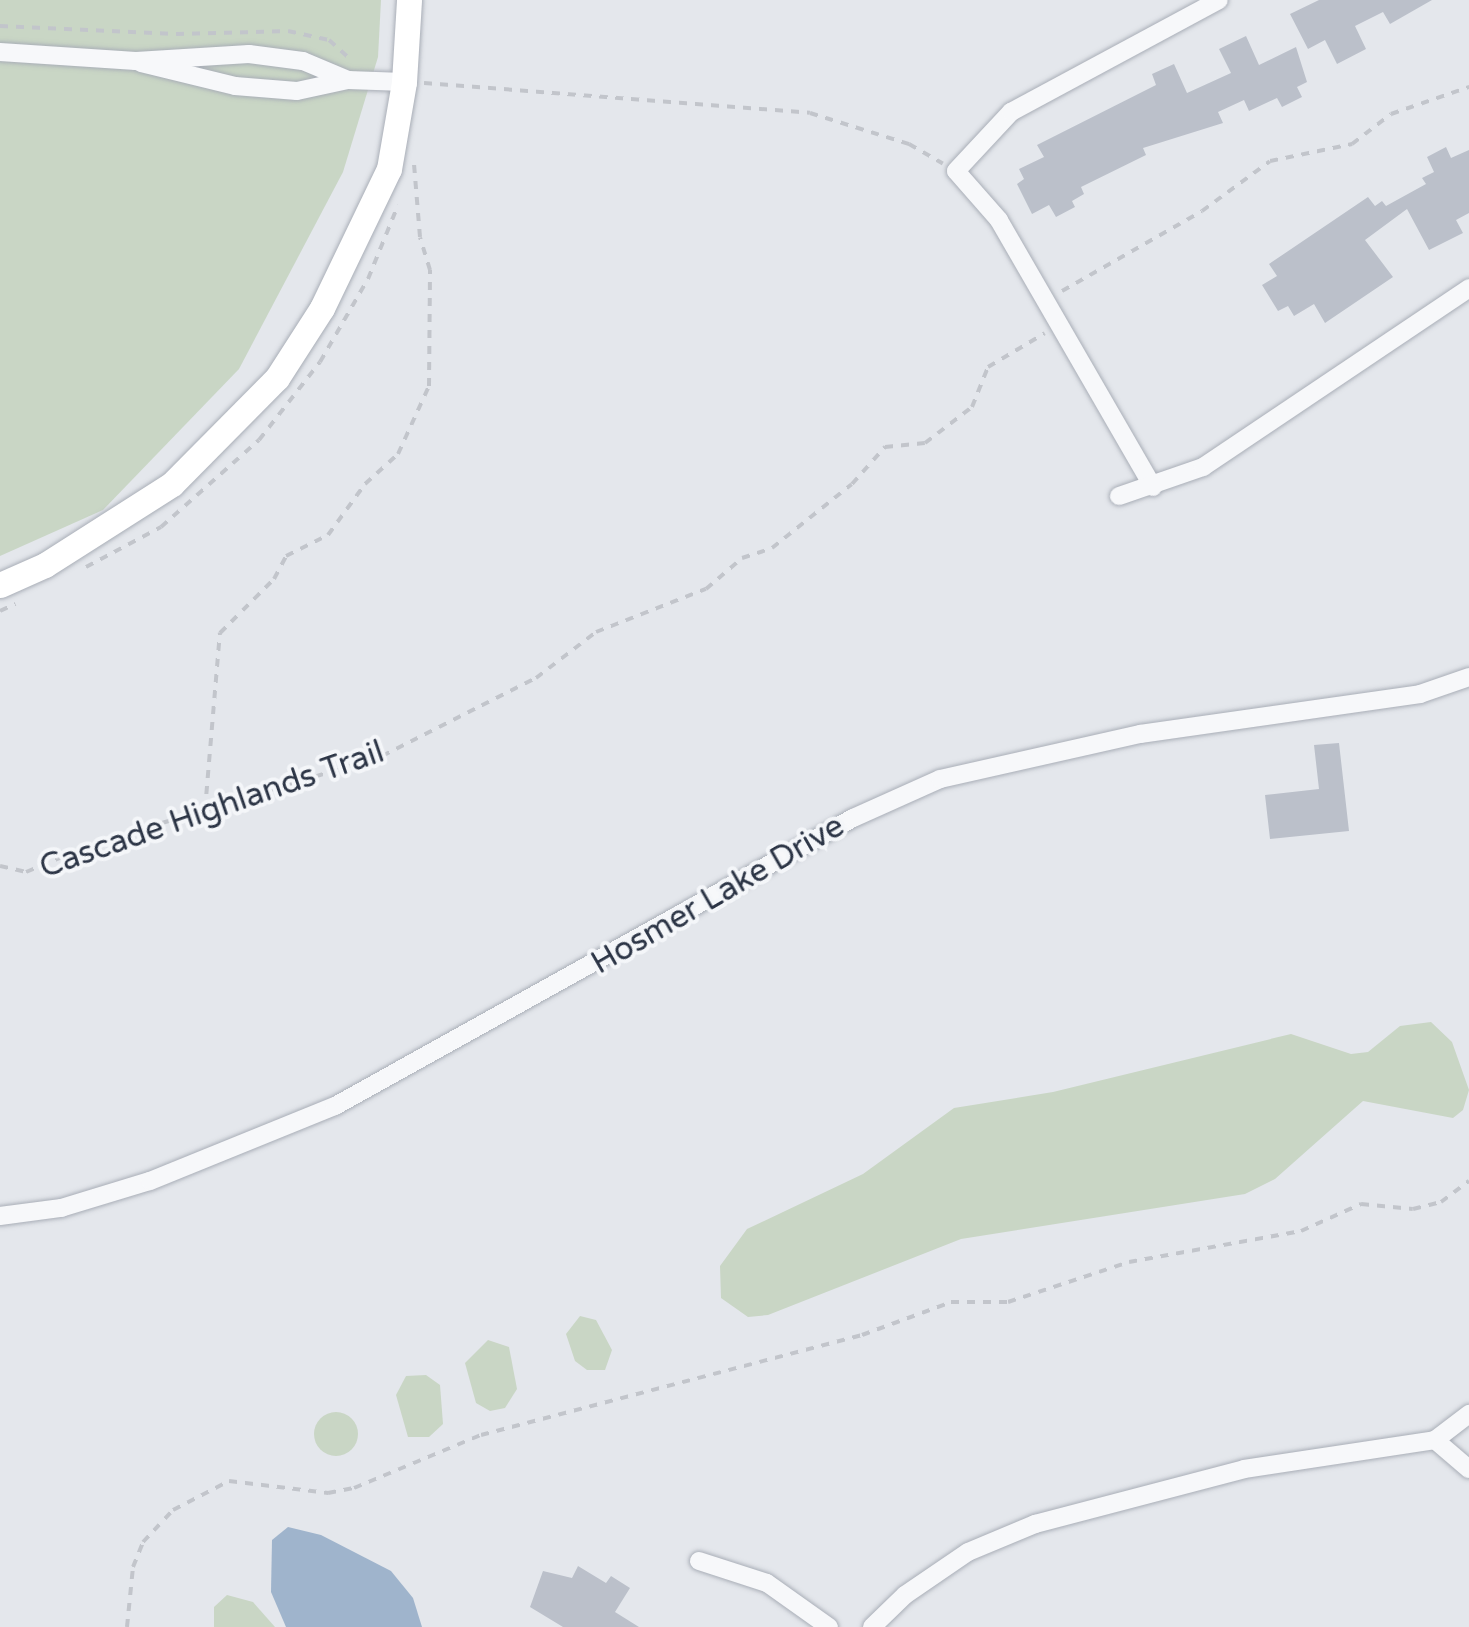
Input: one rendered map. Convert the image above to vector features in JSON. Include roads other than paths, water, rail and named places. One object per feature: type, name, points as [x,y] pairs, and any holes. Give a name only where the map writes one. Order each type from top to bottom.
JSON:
[{"type":"street","points":[[0,585],[45,565],[172,484],[277,378],[322,308],[389,168],[404,82],[409,0]]},
{"type":"street","points":[[1152,486],[999,220],[956,171],[1011,112],[1220,0]]},
{"type":"street","points":[[0,52],[136,62],[249,54],[303,61],[353,80]]},
{"type":"street","points":[[136,62],[235,86],[297,91],[353,80],[404,82]]},
{"type":"street","points":[[1120,496],[1203,467],[1469,288]]},
{"type":"street","name":"Hosmer Lake Drive","points":[[0,1216],[61,1208],[150,1181],[335,1106],[853,818],[940,779],[1140,734],[1420,694],[1469,677]]},
{"type":"street","points":[[872,1627],[905,1594],[968,1552],[1034,1524],[1244,1469],[1435,1440],[1469,1414]]},
{"type":"street","points":[[1435,1440],[1469,1469]]},
{"type":"street","points":[[699,1560],[768,1583],[829,1627]]},
{"type":"water","points":[[288,1527],[321,1535],[391,1571],[413,1598],[422,1627],[286,1627],[271,1592],[272,1540]]}]
